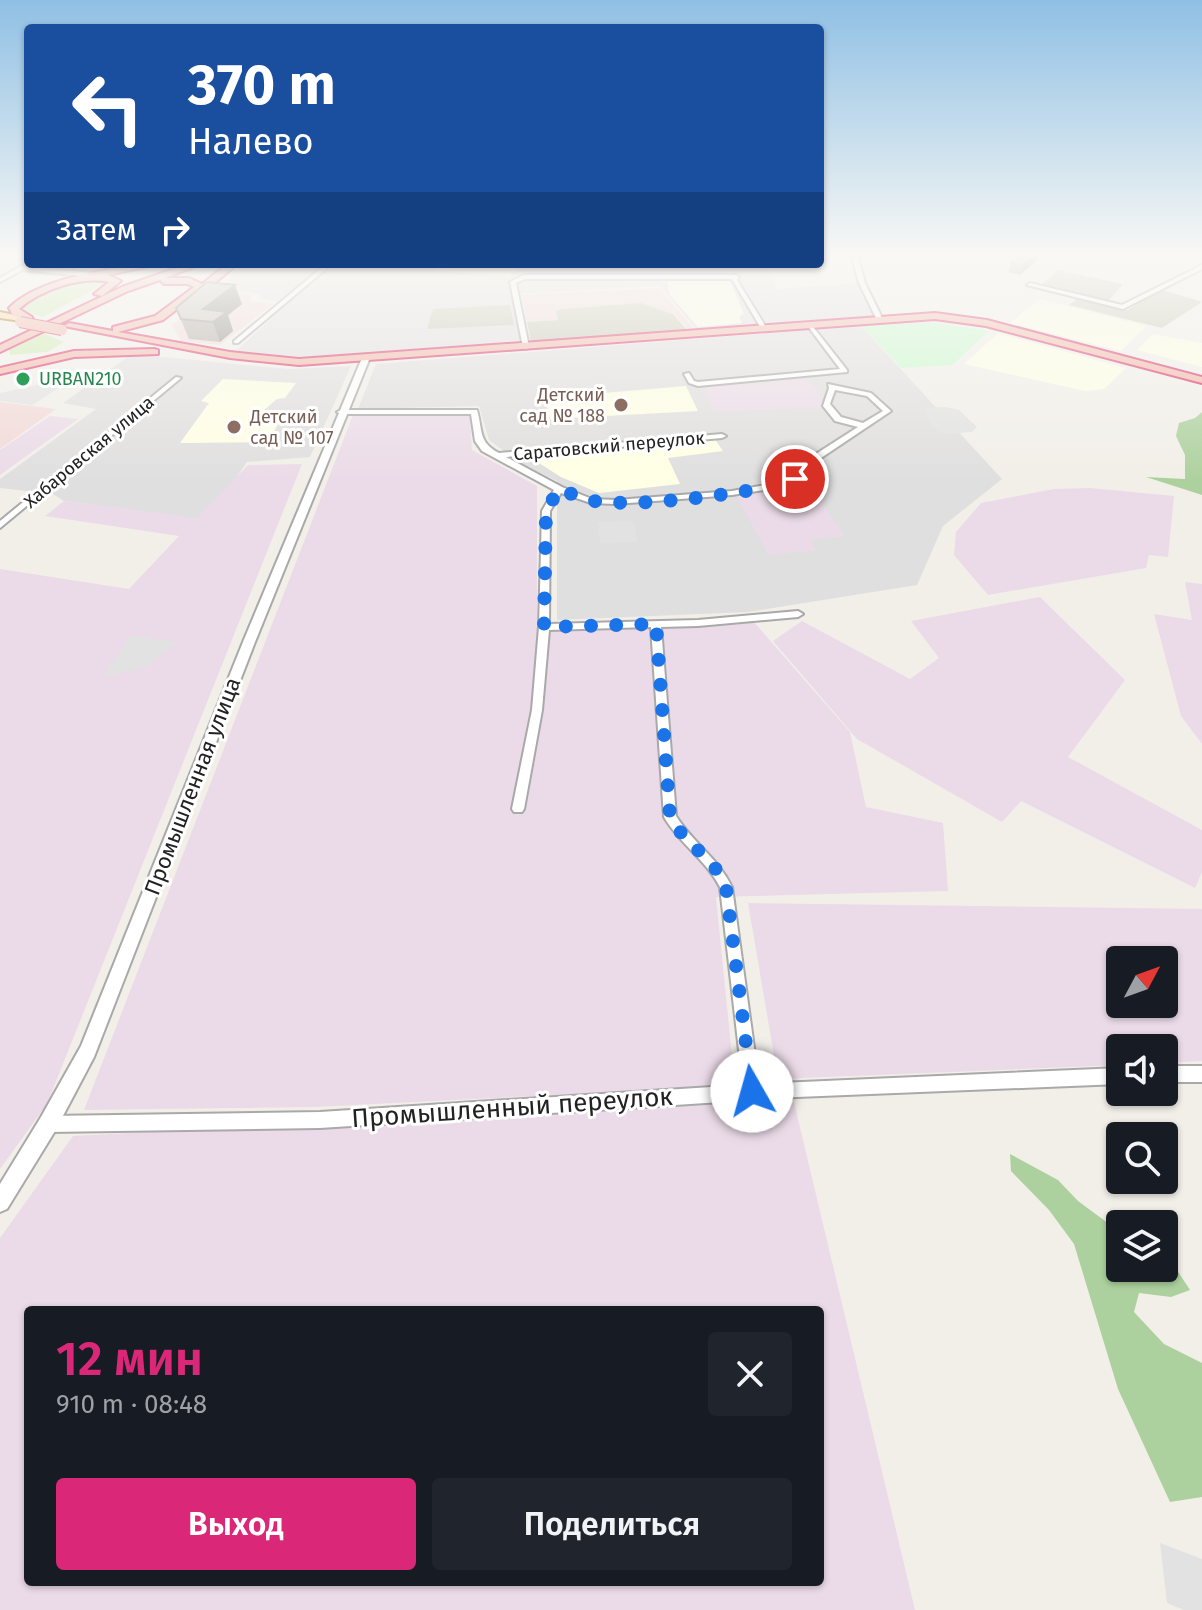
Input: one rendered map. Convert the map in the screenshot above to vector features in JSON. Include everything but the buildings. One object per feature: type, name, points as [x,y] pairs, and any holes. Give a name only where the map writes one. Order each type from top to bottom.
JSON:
[{"type":"highway","points":[[0,341],[17,329]]},
{"type":"highway","points":[[0,349],[40,329]]},
{"type":"highway","points":[[15,341],[5,350],[6,356],[36,356],[72,340],[67,329]]},
{"type":"highway","points":[[72,329],[225,358]]},
{"type":"highway","points":[[89,329],[277,360],[365,360]]},
{"type":"highway","points":[[154,329],[156,337],[173,345]]},
{"type":"highway","points":[[0,371],[49,359],[105,351],[297,365],[762,329]]},
{"type":"highway","points":[[1008,329],[1202,380]]},
{"type":"street","points":[[236,342],[251,329]]},
{"type":"street","points":[[522,329],[526,347]]},
{"type":"street","points":[[687,374],[691,382],[698,384],[845,371],[813,329]]},
{"type":"street","name":"Промышленная улица","points":[[0,1202],[88,1051],[341,412],[365,360]]},
{"type":"street","points":[[341,412],[474,412],[479,441],[496,456],[559,489],[591,501],[616,502],[732,493],[799,482],[793,475],[797,470],[849,439],[887,411],[869,394],[833,388],[820,374]]},
{"type":"street","name":"Хабаровская улица","points":[[0,525],[178,378]]},
{"type":"street","points":[[833,388],[826,404],[838,419],[864,426]]},
{"type":"street","name":"Саратовский переулок","points":[[496,456],[722,436]]},
{"type":"street","points":[[518,809],[537,710],[544,627],[546,511],[559,489]]},
{"type":"street","points":[[544,627],[656,624],[798,614]]},
{"type":"street","points":[[656,624],[670,817],[681,838],[720,871],[726,887],[752,1091]]},
{"type":"street","points":[[1178,1074],[1202,1074]]},
{"type":"street","name":"Промышленный переулок","points":[[48,1124],[320,1120],[752,1091],[1106,1077]]},
{"type":"shaded area","points":[[174,329],[241,329],[220,345],[181,341]]},
{"type":"shaded area","points":[[260,329],[518,329],[520,341],[302,357],[236,351]]},
{"type":"shaded area","points":[[528,329],[687,330],[531,342]]},
{"type":"shaded area","points":[[821,329],[864,329],[1002,479],[943,526],[917,585],[748,612],[557,620],[557,481],[517,461],[489,440],[479,406],[358,409],[376,364]]},
{"type":"shaded area","points":[[1034,329],[1143,329],[1121,351]]},
{"type":"shaded area","points":[[998,333],[1126,368],[1104,389],[1085,391],[964,364]]},
{"type":"shaded area","points":[[1153,334],[1202,343],[1202,367],[1137,350]]},
{"type":"shaded area","points":[[132,354],[288,369],[351,366],[310,457],[247,462],[207,520],[64,501],[53,494],[0,488],[0,479],[96,409],[63,403]]},
{"type":"shaded area","name":"Детский сад № 107","points":[[223,379],[296,383],[285,398],[277,399],[264,410],[283,413],[269,442],[180,443],[209,403],[201,401]]},
{"type":"shaded area","points":[[806,379],[819,392],[822,408],[713,411],[704,385]]},
{"type":"shaded area","points":[[50,382],[65,384],[32,405],[0,401],[0,393]]},
{"type":"shaded area","name":"Детский сад № 188","points":[[686,386],[698,411],[550,419],[545,398]]},
{"type":"shaded area","points":[[0,402],[56,409],[0,449]]},
{"type":"shaded area","points":[[924,408],[959,410],[977,427],[972,432],[944,434],[933,428]]},
{"type":"shaded area","points":[[353,415],[470,415],[472,450],[537,486],[537,631],[754,622],[850,732],[866,807],[943,823],[948,891],[716,897],[735,1086],[315,1107],[84,1110]]},
{"type":"shaded area","points":[[50,416],[78,419],[0,475],[0,450]]},
{"type":"shaded area","points":[[714,438],[723,451],[668,458],[680,484],[599,493],[561,477],[531,458]]},
{"type":"shaded area","points":[[302,464],[47,1104],[0,1169],[0,569],[129,589],[179,536],[45,516],[64,501],[197,518],[248,465]]},
{"type":"shaded area","points":[[792,485],[821,501],[844,536],[810,540],[816,550],[769,555],[736,495]]},
{"type":"shaded area","points":[[1090,488],[1174,496],[1168,557],[1149,555],[1146,568],[988,595],[954,555],[956,532],[981,503],[1054,489]]},
{"type":"shaded area","points":[[634,521],[637,542],[600,543],[598,522]]},
{"type":"shaded area","points":[[1185,582],[1202,584],[1202,744],[1181,716],[1154,614],[1192,620]]},
{"type":"shaded area","points":[[1040,597],[1125,680],[1068,757],[1202,830],[1202,872],[1195,888],[1021,801],[1002,822],[857,739],[773,641],[802,621],[910,679],[939,658],[911,621]]},
{"type":"shaded area","points":[[131,636],[178,642],[147,667],[102,677]]},
{"type":"shaded area","points":[[748,903],[1202,909],[1202,1061],[1178,1062],[1178,1034],[1106,1034],[1106,1066],[778,1079]]},
{"type":"shaded area","points":[[793,1098],[915,1610],[0,1610],[0,1238],[73,1136]]},
{"type":"shaded area","points":[[1160,1543],[1202,1559],[1202,1610],[1184,1610],[1167,1603]]},
{"type":"green space","points":[[865,329],[989,331],[952,365],[901,368]]},
{"type":"green space","points":[[43,333],[64,342],[47,352],[10,355],[9,349]]},
{"type":"green space","points":[[1202,412],[1202,495],[1146,477],[1185,479],[1185,455],[1176,436],[1179,423]]},
{"type":"green space","points":[[1010,1154],[1058,1180],[1078,1201],[1106,1222],[1106,1282],[1178,1282],[1178,1272],[1190,1290],[1171,1297],[1139,1293],[1134,1312],[1164,1344],[1202,1363],[1202,1497],[1170,1502],[1118,1389],[1074,1244],[1049,1210],[1011,1171]]},
{"type":"place","name":"URBAN210","points":[[23,379]]},
{"type":"place","name":"Детский сад № 188","points":[[621,405]]},
{"type":"place","name":"Детский сад № 107","points":[[234,427]]},
{"type":"route","points":[[752,1091],[726,887],[720,871],[681,838],[670,817],[656,624],[544,627],[546,511],[559,489],[591,501],[616,502],[732,493],[799,482],[795,479]]}]
